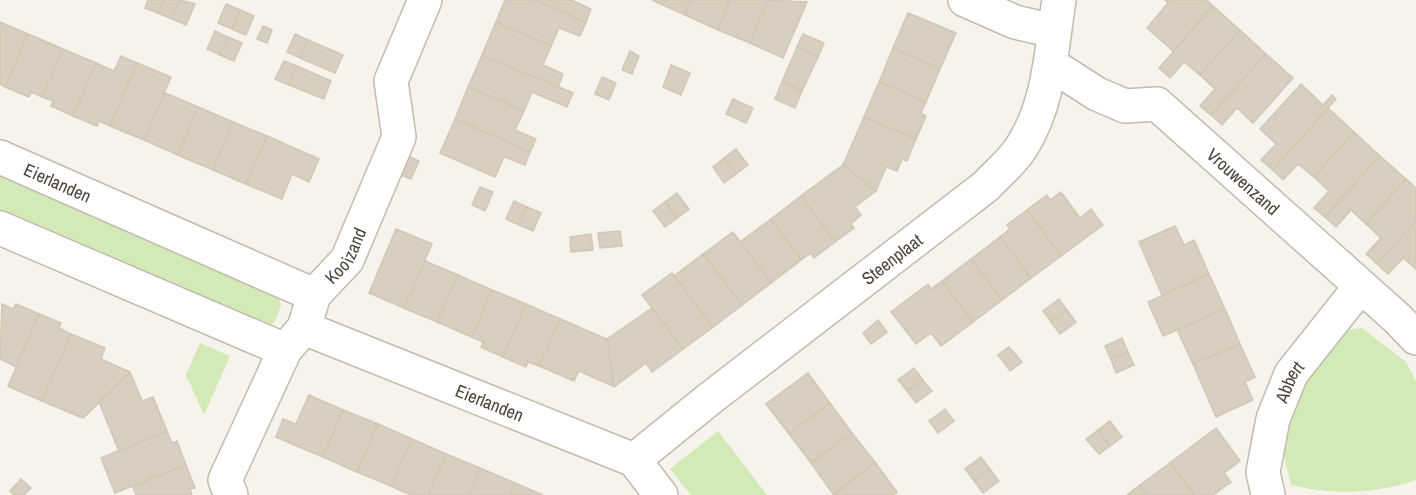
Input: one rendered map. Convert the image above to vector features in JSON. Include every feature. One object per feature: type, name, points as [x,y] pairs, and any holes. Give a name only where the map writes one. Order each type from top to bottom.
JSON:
[{"type":"street","name":"Kooizand","points":[[231,495],[225,480],[295,339],[314,295],[347,260],[399,136],[392,81],[425,0]]},
{"type":"street","points":[[965,0],[1015,22],[1057,16]]},
{"type":"street","name":"Steenplaat","points":[[634,460],[708,400],[986,186],[1021,148],[1039,109],[1052,65],[1057,16]]},
{"type":"street","name":"Vrouwenzand","points":[[1052,65],[1097,94],[1125,106],[1157,104],[1416,338]]},
{"type":"street","name":"Eierlanden","points":[[0,157],[314,295]]},
{"type":"street","name":"Eierlanden","points":[[0,228],[295,339],[634,460]]},
{"type":"street","name":"Abbert","points":[[1268,495],[1263,472],[1273,419],[1291,374],[1360,287]]},
{"type":"street","points":[[634,460],[661,495]]},
{"type":"green space","points":[[0,165],[278,292],[281,306],[274,323],[263,327],[0,216]]},
{"type":"green space","points":[[1362,328],[1406,362],[1416,381],[1416,480],[1401,485],[1354,492],[1291,485],[1281,443],[1295,392],[1345,330]]},
{"type":"green space","points":[[200,343],[230,356],[204,415],[186,375]]},
{"type":"green space","points":[[718,431],[767,495],[691,495],[670,469]]},
{"type":"building","points":[[148,0],[164,0],[158,13],[145,8]]},
{"type":"building","points":[[164,0],[180,0],[172,19],[158,13]]},
{"type":"building","points":[[180,0],[195,4],[186,25],[172,19]]},
{"type":"building","points":[[505,0],[534,0],[586,22],[580,36],[559,28],[551,46],[496,22]]},
{"type":"building","points":[[534,0],[571,0],[591,9],[586,22]]},
{"type":"building","points":[[652,0],[691,0],[685,15]]},
{"type":"building","points":[[691,0],[730,0],[718,30],[685,15]]},
{"type":"building","points":[[730,0],[768,0],[750,43],[718,30]]},
{"type":"building","points":[[768,0],[807,2],[783,58],[750,43]]},
{"type":"building","points":[[1165,0],[1207,0],[1213,6],[1173,51],[1147,28],[1168,3]]},
{"type":"building","points":[[226,4],[240,10],[232,29],[218,23]]},
{"type":"building","points":[[1213,6],[1240,30],[1200,75],[1184,62],[1170,78],[1159,68]]},
{"type":"building","points":[[240,10],[254,16],[246,35],[232,29]]},
{"type":"building","points":[[908,13],[956,33],[940,69],[893,48]]},
{"type":"building","points":[[0,22],[28,34],[5,87],[0,84]]},
{"type":"building","points":[[496,22],[551,46],[543,65],[563,74],[558,88],[482,55]]},
{"type":"building","points":[[263,26],[272,30],[267,43],[257,39]]},
{"type":"building","points":[[1240,30],[1266,54],[1211,115],[1200,106],[1215,89],[1200,75]]},
{"type":"building","points":[[215,31],[228,37],[220,55],[207,49]]},
{"type":"building","points":[[28,34],[63,49],[42,97],[31,92],[29,97],[5,87]]},
{"type":"building","points":[[295,34],[308,40],[300,58],[287,52]]},
{"type":"building","points":[[803,34],[824,43],[818,57],[797,47]]},
{"type":"building","points":[[228,37],[242,43],[234,61],[220,55]]},
{"type":"building","points":[[308,40],[343,55],[335,73],[300,58]]},
{"type":"building","points":[[797,47],[818,57],[802,91],[782,82]]},
{"type":"building","points":[[893,48],[940,69],[926,102],[879,82]]},
{"type":"building","points":[[63,49],[96,63],[73,116],[51,106],[53,101],[42,97]]},
{"type":"building","points":[[630,51],[639,56],[632,74],[622,70]]},
{"type":"building","points":[[1266,54],[1293,78],[1253,123],[1237,108],[1222,125],[1211,115]]},
{"type":"building","points":[[482,55],[573,93],[567,107],[532,92],[524,111],[468,87]]},
{"type":"building","points":[[121,56],[137,63],[110,126],[99,121],[97,126],[73,116],[96,63],[114,71]]},
{"type":"building","points":[[284,61],[297,66],[289,85],[275,79]]},
{"type":"building","points":[[137,63],[171,77],[144,140],[110,126]]},
{"type":"building","points":[[671,65],[690,73],[681,95],[663,87]]},
{"type":"building","points":[[297,66],[331,81],[324,99],[289,85]]},
{"type":"building","points":[[602,77],[616,83],[609,100],[595,94]]},
{"type":"building","points":[[782,82],[802,91],[795,108],[775,99]]},
{"type":"building","points":[[879,82],[926,102],[921,113],[926,116],[916,139],[864,117]]},
{"type":"building","points":[[1301,84],[1323,105],[1332,95],[1336,99],[1273,170],[1261,160],[1276,144],[1260,129]]},
{"type":"building","points":[[468,87],[524,111],[515,130],[536,139],[530,152],[455,119]]},
{"type":"building","points":[[165,93],[198,107],[178,155],[144,140]]},
{"type":"building","points":[[733,99],[753,108],[746,123],[726,114]]},
{"type":"building","points":[[198,107],[233,122],[213,170],[178,155]]},
{"type":"building","points":[[1328,108],[1354,132],[1314,177],[1298,164],[1283,180],[1273,170]]},
{"type":"building","points":[[864,117],[916,139],[907,161],[902,159],[897,171],[886,167],[876,191],[843,165]]},
{"type":"building","points":[[455,119],[530,152],[525,165],[504,157],[495,177],[440,153]]},
{"type":"building","points":[[233,122],[267,136],[246,184],[213,170]]},
{"type":"building","points":[[1354,132],[1380,156],[1325,217],[1314,208],[1329,191],[1314,177]]},
{"type":"building","points":[[267,136],[319,159],[309,182],[292,174],[282,199],[246,184]]},
{"type":"building","points":[[736,149],[748,165],[736,174],[724,158]]},
{"type":"building","points":[[406,155],[419,161],[411,179],[398,174]]},
{"type":"building","points":[[1380,156],[1406,179],[1366,224],[1351,210],[1336,227],[1325,217]]},
{"type":"building","points":[[724,158],[736,174],[724,183],[713,167]]},
{"type":"building","points":[[843,165],[876,191],[855,207],[861,215],[851,224],[854,228],[835,242],[801,196]]},
{"type":"building","points":[[1406,179],[1416,188],[1416,221],[1377,264],[1366,254],[1381,238],[1366,224]]},
{"type":"building","points":[[480,187],[493,192],[485,211],[472,205]]},
{"type":"building","points":[[1061,192],[1080,218],[1091,209],[1103,225],[1061,256],[1027,210],[1047,195],[1050,200]]},
{"type":"building","points":[[677,193],[689,209],[677,218],[665,202]]},
{"type":"building","points":[[801,196],[835,242],[814,258],[811,253],[801,260],[771,219]]},
{"type":"building","points":[[514,201],[527,207],[519,225],[506,219]]},
{"type":"building","points":[[665,202],[677,218],[665,227],[653,211]]},
{"type":"building","points":[[527,207],[541,213],[533,231],[519,225]]},
{"type":"building","points":[[1027,210],[1061,256],[1031,278],[1000,237],[1010,229],[1007,225]]},
{"type":"building","points":[[771,219],[801,260],[771,283],[740,242]]},
{"type":"building","points":[[1416,221],[1416,269],[1403,258],[1388,274],[1377,264]]},
{"type":"building","points":[[1175,226],[1184,245],[1194,240],[1209,274],[1162,295],[1139,242]]},
{"type":"building","points":[[396,229],[432,244],[404,308],[369,293]]},
{"type":"building","points":[[620,231],[622,246],[600,248],[598,233]]},
{"type":"building","points":[[733,232],[771,283],[742,305],[703,254]]},
{"type":"building","points":[[591,234],[593,250],[571,252],[570,237]]},
{"type":"building","points":[[1000,237],[1031,278],[1002,300],[971,259]]},
{"type":"building","points":[[703,254],[742,305],[713,327],[674,276]]},
{"type":"building","points":[[971,259],[1002,300],[973,322],[942,281]]},
{"type":"building","points":[[425,261],[458,275],[437,322],[404,308]]},
{"type":"building","points":[[672,273],[713,327],[683,349],[642,295]]},
{"type":"building","points":[[1209,274],[1225,309],[1163,336],[1148,302]]},
{"type":"building","points":[[458,275],[492,290],[472,337],[437,322]]},
{"type":"building","points":[[942,281],[973,322],[941,346],[931,333],[916,344],[891,312],[928,284],[931,289]]},
{"type":"building","points":[[492,290],[526,304],[503,357],[481,347],[483,342],[472,337]]},
{"type":"building","points":[[1059,299],[1067,310],[1051,322],[1043,311]]},
{"type":"building","points":[[2,304],[13,309],[16,304],[39,314],[16,367],[0,359]]},
{"type":"building","points":[[526,304],[560,319],[539,366],[528,362],[526,367],[503,357]]},
{"type":"building","points":[[652,308],[683,349],[652,372],[646,363],[614,387],[607,339]]},
{"type":"building","points":[[1225,309],[1240,344],[1193,364],[1177,330]]},
{"type":"building","points":[[1067,310],[1076,322],[1060,334],[1051,322]]},
{"type":"building","points":[[39,314],[61,323],[59,328],[71,334],[42,401],[8,386]]},
{"type":"building","points":[[560,319],[607,339],[613,386],[579,371],[574,381],[539,366]]},
{"type":"building","points":[[878,320],[887,332],[871,344],[863,333]]},
{"type":"building","points":[[71,334],[105,348],[101,359],[130,372],[83,418],[42,401]]},
{"type":"building","points":[[1122,338],[1128,352],[1111,359],[1105,346]]},
{"type":"building","points":[[1240,344],[1255,377],[1245,382],[1253,400],[1216,417],[1193,364]]},
{"type":"building","points":[[1009,347],[1022,362],[1010,371],[998,355]]},
{"type":"building","points":[[1128,352],[1134,365],[1116,373],[1111,359]]},
{"type":"building","points":[[914,368],[923,380],[907,391],[898,380]]},
{"type":"building","points":[[130,372],[142,401],[153,397],[167,431],[119,451],[99,402]]},
{"type":"building","points":[[808,373],[830,403],[789,434],[766,404]]},
{"type":"building","points":[[923,380],[932,391],[916,403],[907,391]]},
{"type":"building","points":[[309,395],[343,410],[323,457],[276,437],[283,419],[296,424]]},
{"type":"building","points":[[830,403],[852,433],[811,463],[789,434]]},
{"type":"building","points":[[945,409],[954,421],[938,433],[929,421]]},
{"type":"building","points":[[343,410],[378,424],[357,472],[323,457]]},
{"type":"building","points":[[1110,421],[1122,437],[1110,446],[1098,430]]},
{"type":"building","points":[[378,424],[412,439],[391,486],[357,472]]},
{"type":"building","points":[[1216,428],[1240,461],[1224,473],[1231,482],[1213,495],[1195,495],[1170,463]]},
{"type":"building","points":[[1098,430],[1110,446],[1099,454],[1086,439]]},
{"type":"building","points":[[167,431],[172,443],[177,441],[186,465],[115,493],[101,458]]},
{"type":"building","points":[[852,433],[875,462],[833,494],[811,463]]},
{"type":"building","points":[[412,439],[446,454],[428,495],[411,495],[391,486]]},
{"type":"building","points":[[446,454],[480,468],[469,495],[428,495]]},
{"type":"building","points":[[981,457],[990,469],[974,481],[965,469]]},
{"type":"building","points":[[875,462],[897,492],[893,495],[834,495]]},
{"type":"building","points":[[1170,463],[1195,495],[1147,495],[1140,485]]},
{"type":"building","points":[[186,465],[195,488],[190,489],[192,495],[136,495],[133,486]]},
{"type":"building","points":[[480,468],[515,483],[510,495],[469,495]]},
{"type":"building","points":[[990,469],[999,481],[983,493],[974,481]]},
{"type":"building","points":[[21,479],[31,488],[24,495],[14,495],[10,491]]},
{"type":"building","points":[[515,483],[543,495],[510,495]]},
{"type":"building","points":[[1140,485],[1147,495],[1127,495]]}]
